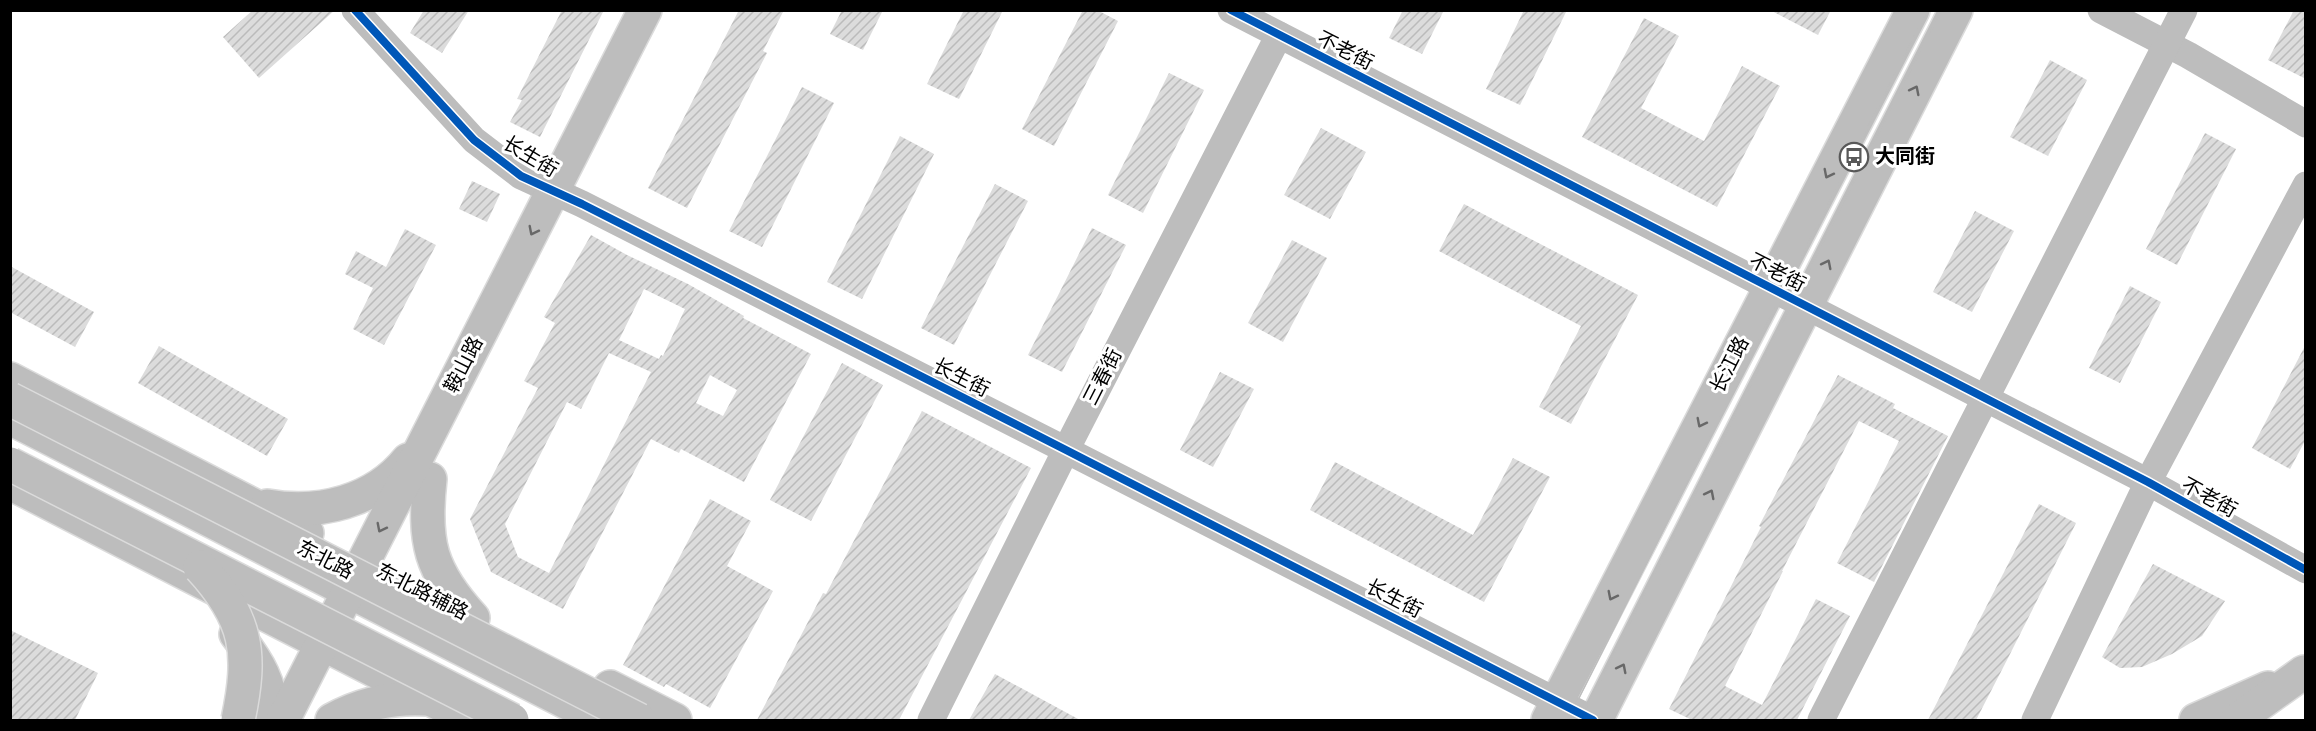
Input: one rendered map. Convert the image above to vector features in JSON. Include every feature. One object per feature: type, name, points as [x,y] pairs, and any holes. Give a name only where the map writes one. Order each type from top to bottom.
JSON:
[{"type":"main road","name":"鞍山路","points":[[374,567],[430,479],[563,195],[645,10]]},
{"type":"main road","name":"鞍山路","points":[[283,720],[331,650],[374,567],[427,438],[668,10]]},
{"type":"main road","name":"长江路","points":[[1553,711],[1913,10]]},
{"type":"main road","name":"长江路","points":[[1594,720],[1956,10]]},
{"type":"main road","name":"东北路辅路","points":[[10,379],[675,720]]},
{"type":"main road","name":"东北路","points":[[10,399],[639,720]]},
{"type":"main road","name":"东北路","points":[[10,418],[183,506],[232,544]]},
{"type":"main road","points":[[183,506],[252,504],[283,509],[312,509],[347,502],[376,489],[403,467],[427,438]]},
{"type":"main road","name":"东北路","points":[[10,444],[232,544],[488,675],[601,720]]},
{"type":"main road","points":[[10,464],[331,650],[471,720]]},
{"type":"main road","points":[[430,479],[427,511],[428,538],[438,570],[451,594],[473,618]]},
{"type":"main road","points":[[10,483],[166,554],[512,720]]},
{"type":"main road","points":[[166,554],[200,567],[220,589],[237,616],[245,647],[245,685],[237,720]]},
{"type":"main road","points":[[166,554],[255,658],[266,682],[272,709],[270,720]]},
{"type":"main road","name":"东北路","points":[[354,606],[447,666],[488,675],[553,720]]},
{"type":"main road","name":"鞍山路","points":[[308,720],[331,650]]},
{"type":"main road","points":[[386,677],[447,666]]},
{"type":"main road","points":[[2196,720],[2305,672]]},
{"type":"main road","points":[[2237,720],[2305,672]]},
{"type":"main road","points":[[332,720],[372,702],[401,698],[428,699]]},
{"type":"street","name":"长生街","points":[[355,10],[474,140],[521,176],[563,195],[1066,450],[1553,711],[1594,720]]},
{"type":"street","name":"不老街","points":[[1231,10],[2148,482],[2306,570]]},
{"type":"street","points":[[2100,10],[2167,44],[2306,124]]},
{"type":"street","points":[[1821,720],[2184,10]]},
{"type":"street","name":"三春街","points":[[931,720],[1066,450],[1279,35]]},
{"type":"street","points":[[2036,720],[2148,482],[2306,185]]},
{"type":"building","points":[[253,10],[335,10],[259,78],[223,37]]},
{"type":"building","points":[[424,10],[469,10],[442,53],[410,33]]},
{"type":"building","points":[[562,10],[604,10],[540,137],[510,122],[522,100],[517,99]]},
{"type":"building","points":[[739,10],[784,10],[763,51],[767,53],[687,208],[648,188]]},
{"type":"building","points":[[842,10],[883,10],[863,50],[830,34]]},
{"type":"building","points":[[964,10],[1003,10],[959,99],[927,84]]},
{"type":"building","points":[[1083,10],[1097,10],[1118,21],[1054,146],[1022,129]]},
{"type":"building","points":[[1403,10],[1444,10],[1422,54],[1389,38]]},
{"type":"building","points":[[1524,10],[1567,10],[1520,105],[1486,89]]},
{"type":"building","points":[[1770,10],[1831,10],[1818,35]]},
{"type":"building","points":[[2294,10],[2306,10],[2306,79],[2268,60]]},
{"type":"building","points":[[1644,18],[1679,36],[1641,108],[1704,141],[1742,66],[1780,86],[1717,207],[1582,137]]},
{"type":"building","points":[[2050,60],[2087,80],[2048,156],[2010,137]]},
{"type":"building","points":[[1169,73],[1204,90],[1143,213],[1108,195]]},
{"type":"building","points":[[802,87],[834,103],[762,247],[729,231]]},
{"type":"building","points":[[1321,128],[1366,152],[1330,219],[1284,195]]},
{"type":"building","points":[[2205,133],[2236,149],[2177,265],[2146,249]]},
{"type":"building","points":[[900,136],[934,154],[862,299],[827,282]]},
{"type":"building","points":[[472,181],[500,194],[487,222],[459,209]]},
{"type":"building","points":[[995,184],[1028,201],[954,345],[921,328]]},
{"type":"building","points":[[1464,204],[1638,295],[1571,424],[1539,407],[1581,326],[1439,251]]},
{"type":"building","points":[[1975,211],[2014,231],[1972,312],[1933,292]]},
{"type":"building","points":[[1092,228],[1126,245],[1062,372],[1028,355]]},
{"type":"building","points":[[405,229],[436,245],[384,345],[353,329],[373,288],[345,274],[356,251],[386,267]]},
{"type":"building","points":[[591,235],[688,284],[744,316],[743,318],[811,354],[744,482],[681,449],[679,453],[651,439],[563,609],[491,572],[470,519],[538,388],[524,381],[555,323],[544,317]],"holes":[[[644,289],[685,309],[663,356],[661,355],[659,359],[619,340]],[[609,353],[651,372],[549,573],[518,557],[505,524],[567,402],[581,409]],[[710,375],[737,390],[723,416],[696,403]]]},
{"type":"building","points":[[1292,240],[1327,258],[1283,342],[1248,323]]},
{"type":"building","points":[[10,266],[94,312],[75,347],[10,312]]},
{"type":"building","points":[[2130,286],[2161,302],[2120,383],[2089,368]]},
{"type":"building","points":[[2306,344],[2306,439],[2290,469],[2252,448]]},
{"type":"building","points":[[159,346],[288,419],[267,456],[138,383]]},
{"type":"building","points":[[842,363],[883,385],[811,521],[770,500]]},
{"type":"building","points":[[1220,372],[1254,389],[1213,467],[1180,450]]},
{"type":"building","points":[[1838,375],[1895,404],[1893,408],[1948,436],[1874,582],[1837,563],[1899,441],[1859,421],[1725,686],[1762,705],[1816,599],[1850,616],[1797,720],[1692,720],[1669,709],[1761,527],[1759,526]]},
{"type":"building","points":[[922,411],[1031,468],[899,720],[757,720],[823,593],[826,594]]},
{"type":"building","points":[[1513,458],[1550,477],[1484,602],[1310,510],[1335,462],[1473,535]]},
{"type":"building","points":[[710,499],[751,521],[727,566],[773,591],[710,708],[666,684],[664,687],[623,665]]},
{"type":"building","points":[[2039,504],[2076,523],[2007,660],[1976,720],[1928,720]]},
{"type":"building","points":[[2153,564],[2225,601],[2202,636],[2172,654],[2142,667],[2120,668],[2102,657]]},
{"type":"building","points":[[10,630],[98,673],[75,720],[10,720]]},
{"type":"building","points":[[995,674],[1080,720],[969,720]]},
{"type":"tram line","points":[[1568,720],[1928,10]]},
{"type":"tram line","points":[[1580,720],[1941,10]]},
{"type":"cycle path","points":[[355,10],[474,140],[521,176],[582,204],[1593,720]]},
{"type":"cycle path","points":[[1231,10],[2148,482],[2306,570]]},
{"type":"place","name":"大同街","points":[[1854,157]]}]
